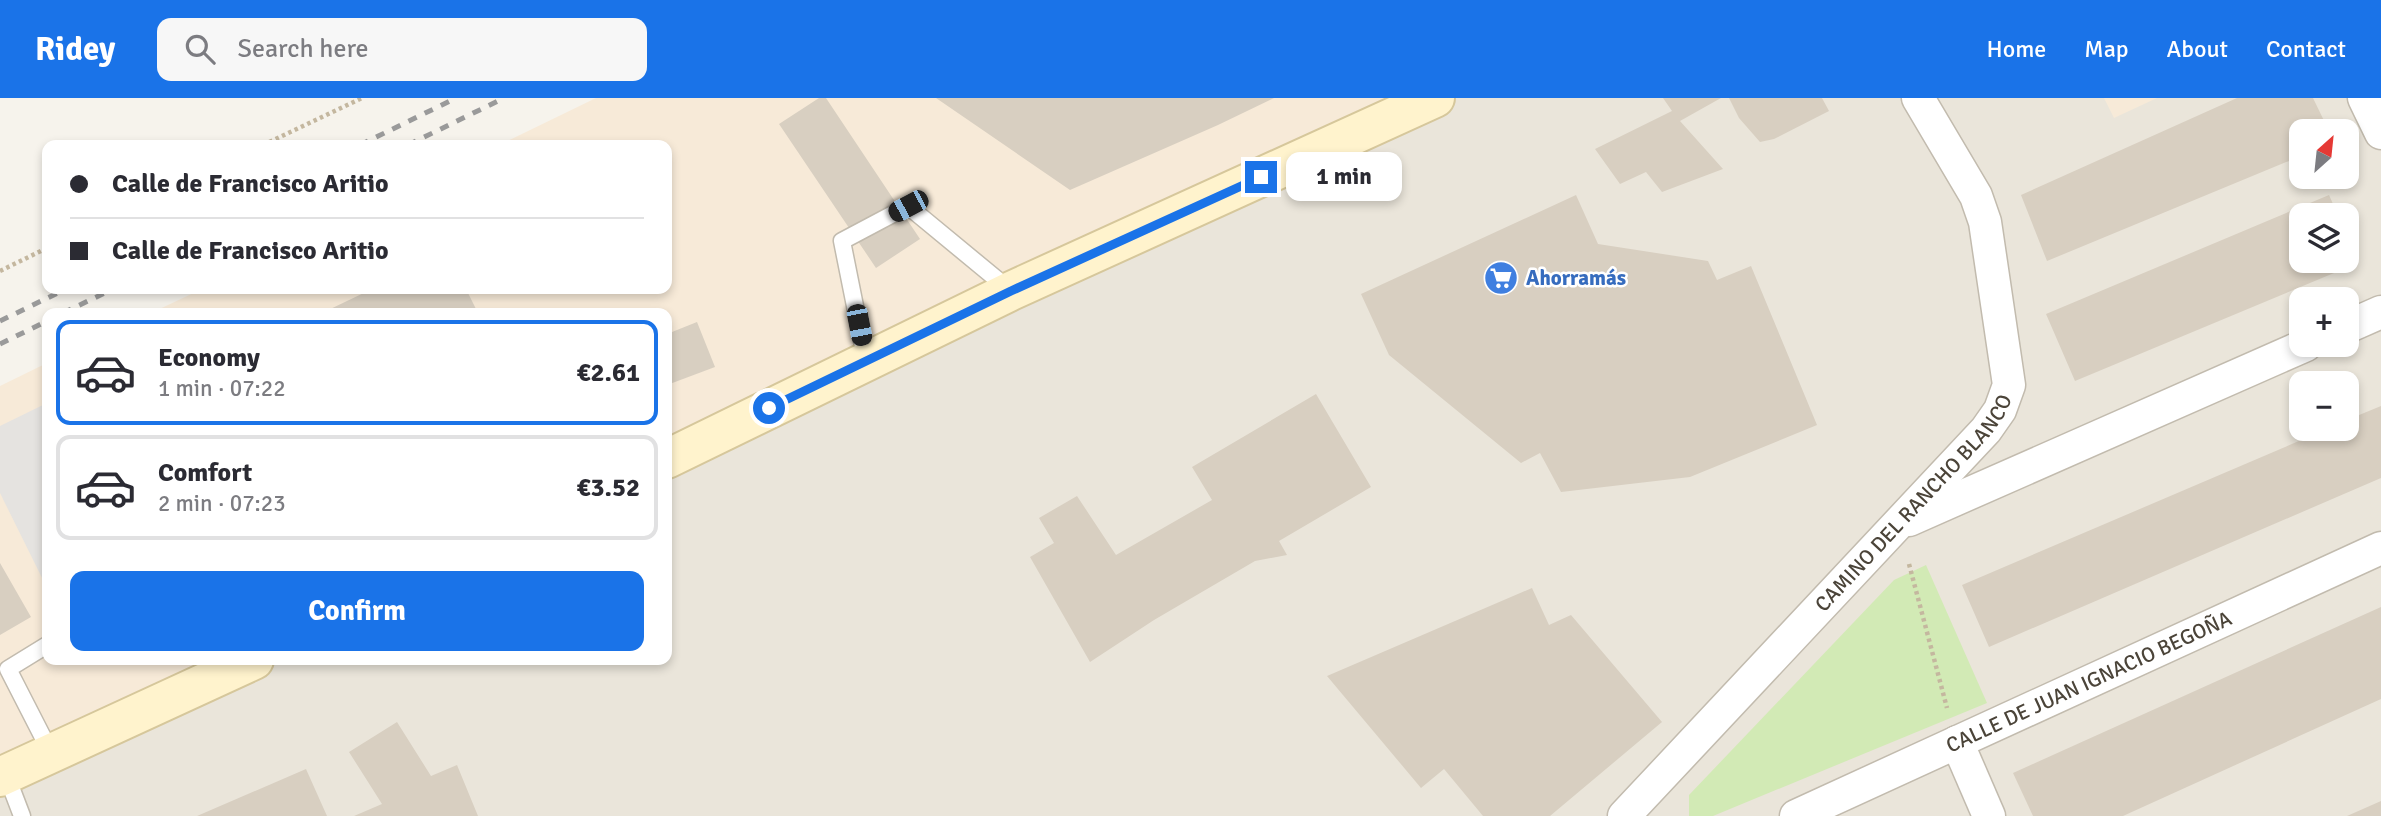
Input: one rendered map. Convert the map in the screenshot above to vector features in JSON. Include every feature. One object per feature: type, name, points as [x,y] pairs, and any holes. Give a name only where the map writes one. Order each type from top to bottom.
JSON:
[{"type":"main road","points":[[672,457],[1011,291],[1417,102]]},
{"type":"main road","points":[[3,776],[243,665]]},
{"type":"street","name":"CAMINO DEL RANCHO BLANCO","points":[[1625,816],[1986,430],[2000,410],[2009,385],[1985,222],[1976,196],[1918,98]]},
{"type":"street","points":[[2364,98],[2381,133]]},
{"type":"street","points":[[2359,322],[2381,312]]},
{"type":"street","points":[[1898,525],[2289,352]]},
{"type":"street","name":"CALLE DE JUAN IGNACIO BEGOÑA","points":[[1796,816],[2381,548]]},
{"type":"street","points":[[1957,742],[1989,816]]},
{"type":"street","points":[[1652,816],[1659,780]]},
{"type":"lane","points":[[866,360],[842,241],[908,206],[1011,291]]},
{"type":"lane","points":[[42,648],[8,670],[51,753]]},
{"type":"lane","points":[[3,776],[22,816]]},
{"type":"path","points":[[274,140],[362,98]]},
{"type":"path","points":[[0,271],[42,250]]},
{"type":"path","points":[[1898,525],[1957,742]]},
{"type":"shaded area","points":[[596,98],[1430,98],[672,452],[672,308],[162,308],[191,294],[672,294],[672,140],[509,140]]},
{"type":"shaded area","points":[[1441,98],[2381,98],[2381,816],[0,816],[0,778],[243,665],[672,665],[672,463]]},
{"type":"shaded area","points":[[2104,98],[2157,98],[2114,118]]},
{"type":"shaded area","points":[[42,365],[42,665],[233,665],[0,777],[0,386]]},
{"type":"shaded area","points":[[42,405],[42,578],[0,493],[0,426]]},
{"type":"green space","points":[[1926,565],[1987,703],[1713,816],[1689,816],[1689,795],[1894,580]]},
{"type":"building","points":[[819,98],[826,98],[920,239],[876,268],[779,124]]},
{"type":"building","points":[[936,98],[1274,98],[1070,190]]},
{"type":"building","points":[[1663,98],[1721,98],[1680,121],[1723,169],[1662,192],[1646,172],[1620,184],[1595,149],[1672,111]]},
{"type":"building","points":[[1729,98],[1822,98],[1829,111],[1774,139],[1760,142],[1739,118]]},
{"type":"building","points":[[2237,98],[2313,98],[2323,119],[2289,119],[2289,161],[2047,261],[2021,195]]},
{"type":"building","points":[[1576,195],[1598,244],[1708,261],[1717,280],[1751,266],[1817,425],[1690,477],[1561,492],[1540,453],[1521,463],[1389,355],[1361,294]]},
{"type":"building","points":[[2329,195],[2333,203],[2310,203]]},
{"type":"building","points":[[2289,212],[2289,273],[2334,273],[2300,287],[2289,287],[2289,292],[2075,381],[2046,314]]},
{"type":"building","points":[[362,294],[468,294],[476,308],[332,308]]},
{"type":"building","points":[[697,322],[715,367],[672,383],[672,332]]},
{"type":"building","points":[[1316,394],[1371,487],[1279,541],[1287,555],[1255,561],[1154,620],[1090,662],[1030,557],[1054,543],[1039,518],[1077,496],[1116,555],[1212,500],[1192,467]]},
{"type":"building","points":[[2381,406],[2381,478],[1989,647],[1962,585],[2299,441],[2359,441],[2359,415]]},
{"type":"building","points":[[0,563],[31,617],[0,635]]},
{"type":"building","points":[[1532,588],[1549,625],[1571,615],[1662,722],[1550,816],[1483,816],[1444,769],[1421,788],[1327,676]]},
{"type":"building","points":[[2381,607],[2381,699],[2123,816],[2033,816],[2013,773]]},
{"type":"building","points":[[397,722],[431,776],[457,765],[478,816],[354,816],[382,804],[349,752]]},
{"type":"building","points":[[306,769],[327,816],[197,816]]},
{"type":"building","points":[[2381,801],[2381,816],[2347,816]]},
{"type":"railway","points":[[370,140],[456,98]]},
{"type":"railway","points":[[418,140],[504,98]]},
{"type":"railway","points":[[0,321],[56,294]]},
{"type":"railway","points":[[73,308],[103,294]]},
{"type":"railway","points":[[0,344],[42,323]]},
{"type":"place","name":"Ahorramás","points":[[1501,278]]},
{"type":"route","points":[[769,408],[1011,291],[1261,177]]}]
